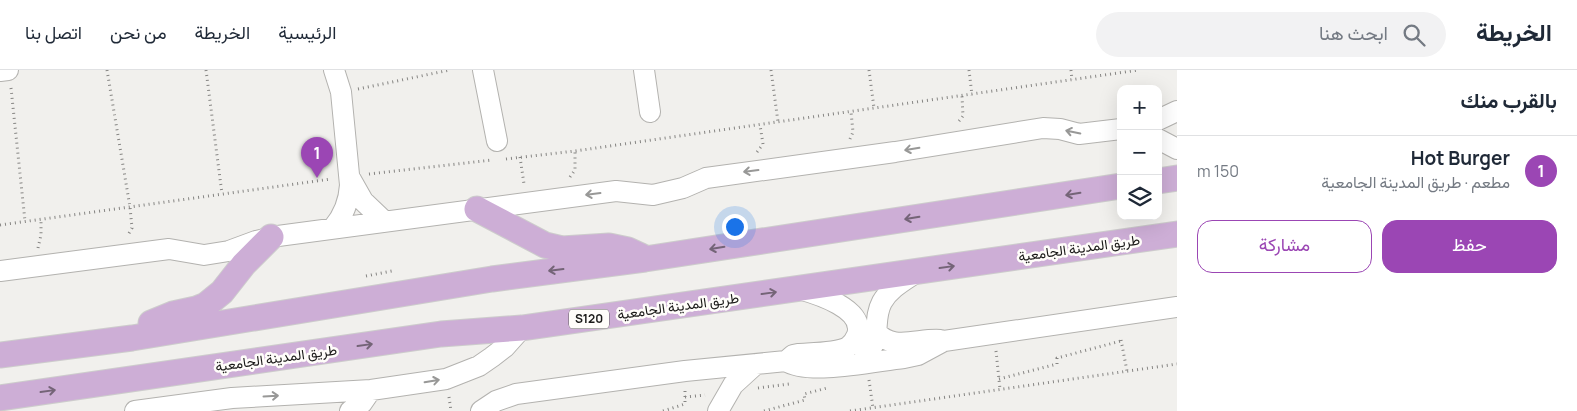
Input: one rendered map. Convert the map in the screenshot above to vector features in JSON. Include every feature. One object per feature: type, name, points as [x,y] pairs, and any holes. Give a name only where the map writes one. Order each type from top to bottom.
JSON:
[{"type":"main road","points":[[1162,180],[1177,178]]},
{"type":"main road","points":[[0,355],[132,338],[483,280],[645,259],[1117,187]]},
{"type":"main road","points":[[477,209],[546,245],[562,249],[609,246],[628,250],[645,259]]},
{"type":"main road","name":"طريق المدينة الجامعية","points":[[0,398],[441,334],[522,328],[1177,234]]},
{"type":"main road","points":[[132,338],[151,323],[162,318],[196,309],[210,302],[222,292],[244,264],[271,237]]},
{"type":"street","points":[[333,228],[344,212],[350,195],[340,92],[334,70]]},
{"type":"street","points":[[340,92],[342,70]]},
{"type":"street","points":[[483,70],[498,141]]},
{"type":"street","points":[[644,70],[650,112]]},
{"type":"street","points":[[1162,118],[1177,111]]},
{"type":"street","points":[[0,271],[169,249],[204,255],[229,251],[271,237],[526,202],[626,191],[653,195],[683,188],[706,178],[860,157],[1044,128],[1060,129],[1079,134],[1117,129]]},
{"type":"street","points":[[1162,142],[1177,149]]},
{"type":"street","points":[[349,176],[363,201],[384,221]]},
{"type":"street","points":[[864,368],[873,347],[878,314],[885,298],[896,286],[918,272]]},
{"type":"street","points":[[786,361],[793,355],[798,354],[842,350],[853,342],[858,331],[858,324],[852,314],[818,294],[799,289]]},
{"type":"street","points":[[480,411],[496,401],[516,394],[691,370],[786,361],[798,367],[864,368],[918,355],[944,341],[1177,307]]},
{"type":"street","points":[[136,411],[230,405],[371,390],[446,379],[464,373],[492,357],[505,347],[522,328]]},
{"type":"street","points":[[876,331],[884,339],[894,343],[934,339],[944,341]]},
{"type":"street","points":[[718,411],[727,393],[740,377],[756,364]]},
{"type":"street","points":[[691,370],[714,379],[727,393]]},
{"type":"street","points":[[350,411],[362,403],[371,390]]},
{"type":"path","points":[[107,70],[130,207],[132,228],[128,235],[134,254]]},
{"type":"path","points":[[206,70],[222,194]]},
{"type":"path","points":[[340,92],[450,70]]},
{"type":"path","points":[[771,70],[778,122]]},
{"type":"path","points":[[869,70],[874,108]]},
{"type":"path","points":[[969,70],[972,95]]},
{"type":"path","points":[[1071,70],[1072,80]]},
{"type":"path","points":[[0,225],[349,176],[575,151],[1139,70]]},
{"type":"path","points":[[6,74],[25,221]]},
{"type":"path","points":[[851,112],[853,132],[849,142],[858,148],[860,157]]},
{"type":"path","points":[[760,125],[763,144],[756,154],[762,160],[765,170]]},
{"type":"path","points":[[575,151],[576,170],[568,180],[576,187],[578,196]]},
{"type":"path","points":[[520,157],[526,202]]},
{"type":"path","points":[[41,219],[41,235],[37,247],[45,254],[48,265]]},
{"type":"path","points":[[361,277],[396,271]]},
{"type":"path","points":[[1118,316],[1127,371]]},
{"type":"path","points":[[994,333],[1000,389]]},
{"type":"path","points":[[999,379],[1058,364],[1057,358],[1121,341]]},
{"type":"path","points":[[850,411],[1177,364]]},
{"type":"path","points":[[864,368],[873,408]]},
{"type":"path","points":[[663,411],[685,404],[691,370]]},
{"type":"path","points":[[764,411],[805,400],[804,394],[832,387]]},
{"type":"place","name":"Hot Burger","points":[[317,178]]}]
